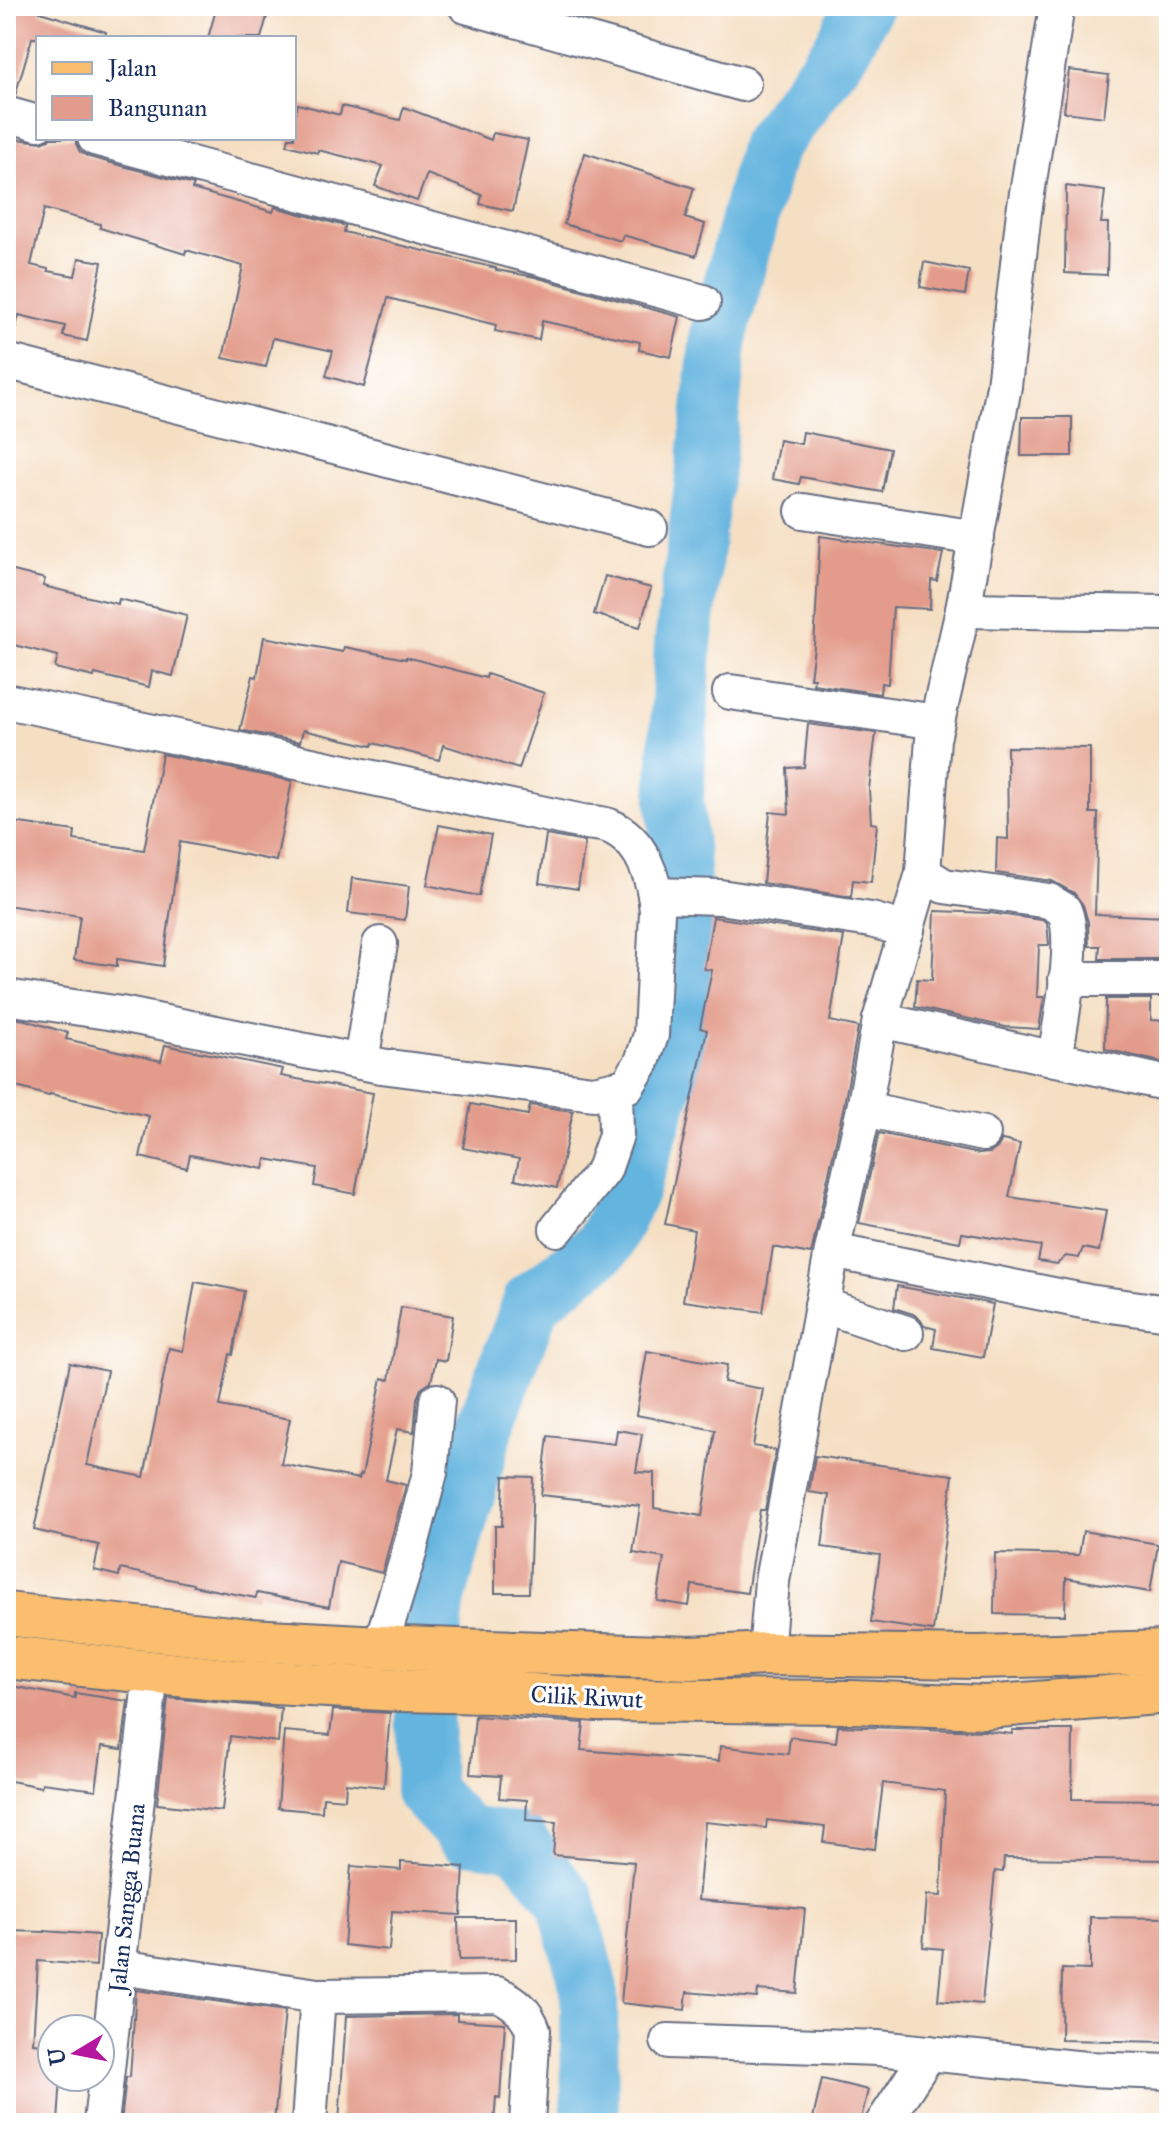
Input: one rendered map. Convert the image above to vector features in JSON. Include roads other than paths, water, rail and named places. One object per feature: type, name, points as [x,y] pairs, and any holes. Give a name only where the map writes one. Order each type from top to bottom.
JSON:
[{"type":"main road","name":"Cilik Riwut","points":[[23,1616],[250,1640],[691,1658],[766,1654],[976,1657],[1169,1652]]},
{"type":"main road","points":[[23,1616],[23,1659]]},
{"type":"main road","points":[[595,1654],[598,1700]]},
{"type":"main road","name":"Cilik Riwut","points":[[23,1659],[236,1681],[598,1700],[851,1702],[986,1707],[1169,1692]]},
{"type":"street","points":[[466,6],[743,84]]},
{"type":"street","points":[[766,1654],[772,1581],[832,1251],[864,1109],[880,1020],[923,873],[933,739],[963,610],[1004,386],[1024,212],[1057,6]]},
{"type":"street","points":[[6,114],[36,122]]},
{"type":"street","points":[[102,140],[703,302]]},
{"type":"street","points":[[6,361],[650,528]]},
{"type":"street","points":[[803,511],[977,538]]},
{"type":"street","points":[[963,610],[1169,613]]},
{"type":"street","points":[[730,692],[937,722]]},
{"type":"street","points":[[6,701],[608,826],[628,837],[645,859],[663,895],[657,912],[651,1035],[642,1062],[627,1086],[593,1093],[361,1062],[121,1014],[6,997]]},
{"type":"street","points":[[923,873],[944,886],[1049,901],[1064,910],[1069,931],[1055,1059]]},
{"type":"street","points":[[663,895],[720,897],[871,920],[907,930]]},
{"type":"street","points":[[361,1062],[380,944]]},
{"type":"street","points":[[1066,979],[1169,979]]},
{"type":"street","points":[[880,1020],[1169,1084]]},
{"type":"street","points":[[557,1229],[604,1170],[616,1135],[615,1089]]},
{"type":"street","points":[[864,1109],[983,1134]]},
{"type":"street","points":[[832,1251],[1088,1302],[1169,1313]]},
{"type":"street","points":[[822,1305],[906,1333]]},
{"type":"street","points":[[389,1647],[407,1560],[430,1473],[437,1401]]},
{"type":"street","name":"Jalan Sangga Buana","points":[[101,2123],[151,1673]]},
{"type":"street","points":[[119,1967],[318,1996],[497,1994],[511,1999],[529,2017],[533,2030],[527,2123]]},
{"type":"street","points":[[309,2123],[318,1996]]},
{"type":"street","points":[[668,2041],[878,2048],[1086,2069],[1169,2072]]},
{"type":"street","points":[[883,2123],[929,2053]]},
{"type":"waterway","points":[[590,2123],[589,1989],[566,1900],[519,1842],[466,1835],[424,1790],[425,1695],[437,1597],[486,1424],[532,1301],[603,1246],[630,1189],[669,1072],[689,958],[675,801],[683,643],[719,334],[768,148],[841,50],[864,6]]}]
